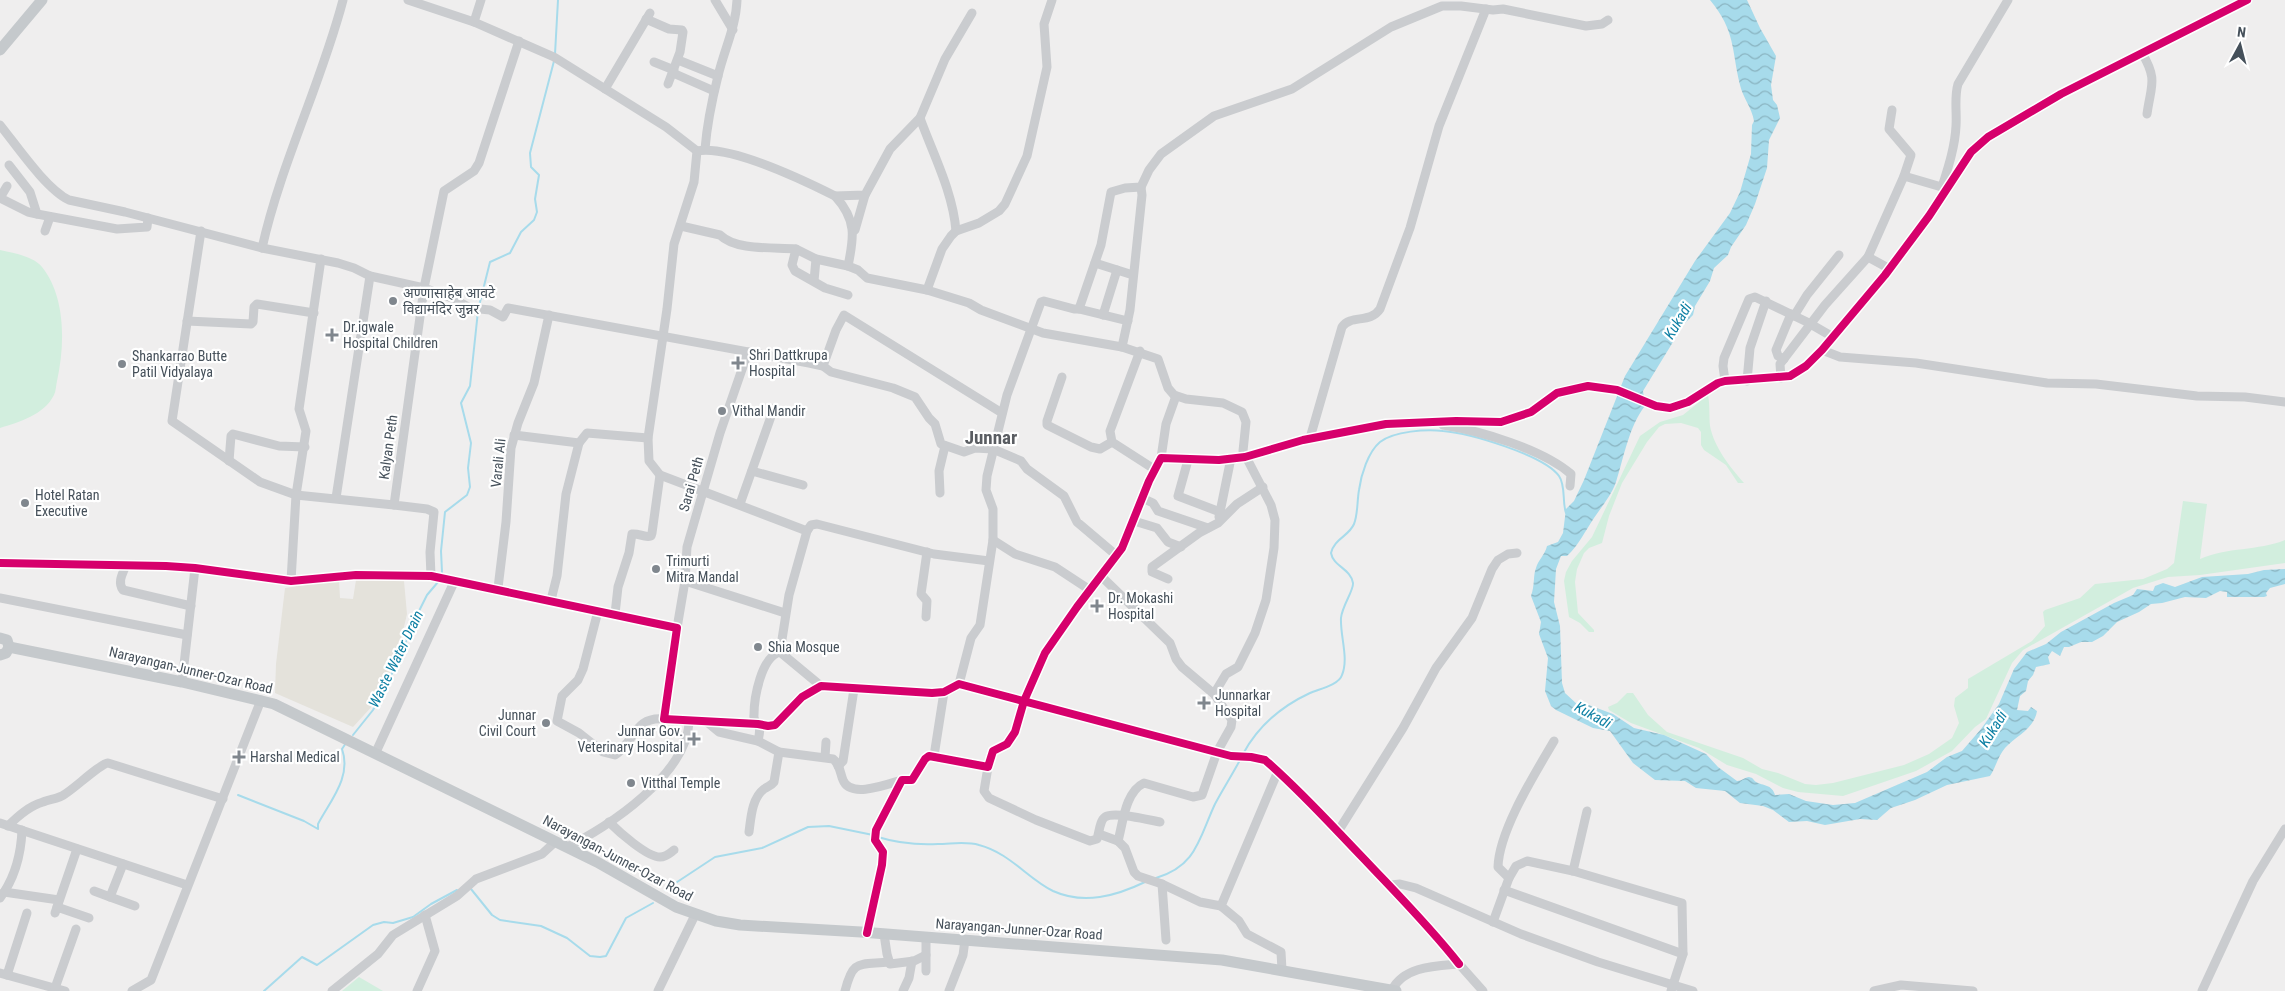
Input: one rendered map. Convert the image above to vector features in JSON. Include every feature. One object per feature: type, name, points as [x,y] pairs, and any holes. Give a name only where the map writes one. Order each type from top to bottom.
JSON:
[{"type":"main road","points":[[0,50],[42,0]]},
{"type":"main road","points":[[0,638],[7,640],[9,647],[6,653],[0,655]]},
{"type":"main road","name":"Narayangan-Junner-Ozar Road","points":[[9,647],[261,700],[308,719],[376,752],[620,874],[676,907],[695,915],[740,925],[926,937],[1222,960],[1394,990]]},
{"type":"street","points":[[262,248],[270,210],[317,80],[343,0]]},
{"type":"street","points":[[408,0],[474,22],[554,57],[701,150],[752,160],[835,196],[844,206],[854,237]]},
{"type":"street","points":[[474,22],[481,0]]},
{"type":"street","points":[[715,0],[733,30]]},
{"type":"street","points":[[737,0],[733,30],[714,91],[694,182],[674,244],[648,438],[649,461],[660,475],[704,490],[807,531]]},
{"type":"street","points":[[926,290],[942,249],[956,231],[979,223],[999,211],[1005,204],[1026,156],[1047,67],[1043,33],[1045,18],[1050,10],[1052,0]]},
{"type":"street","points":[[1944,188],[1956,128],[1958,84],[2008,0]]},
{"type":"street","points":[[1161,458],[1188,460],[1246,457],[1310,438],[1386,424],[1456,421],[1501,422],[1531,412],[1549,398],[1570,389],[1588,386],[1617,390],[1656,406],[1670,408],[1680,406],[1718,384],[1725,382],[1781,378],[1794,374],[1822,350],[1890,269],[1929,216],[1944,188],[1971,152],[1988,136],[2061,94],[2248,0]]},
{"type":"street","points":[[1122,347],[1128,321],[1142,195],[1141,187],[1149,170],[1161,154],[1214,116],[1292,89],[1391,27],[1428,11],[1452,5],[1517,10],[1586,26],[1602,24],[1608,20]]},
{"type":"street","points":[[1310,438],[1342,327],[1347,321],[1372,317],[1380,309],[1410,228],[1439,126],[1486,9]]},
{"type":"street","points":[[848,266],[856,220],[865,195],[890,150],[920,118],[945,59],[972,13]]},
{"type":"street","points":[[605,89],[648,16],[669,29],[682,30],[684,32],[678,60],[668,84]]},
{"type":"street","name":"Kalyan Peth","points":[[394,505],[424,288],[444,191],[474,171],[479,163],[519,41]]},
{"type":"street","points":[[2142,54],[2151,68],[2153,77],[2147,114]]},
{"type":"street","points":[[678,60],[718,76]]},
{"type":"street","points":[[654,62],[714,91]]},
{"type":"street","points":[[1781,378],[1780,369],[1784,359],[1868,257],[1904,176],[1911,155],[1889,129],[1892,110]]},
{"type":"street","points":[[920,118],[948,193],[954,214],[956,231]]},
{"type":"street","points":[[0,125],[47,182],[62,196],[262,248],[321,259],[354,268],[370,276],[424,288],[452,298],[470,308],[490,310],[500,317],[503,317],[508,308],[823,366],[831,372],[870,380],[915,396],[926,414],[936,424],[939,441],[945,446],[964,452],[975,448],[993,449],[1021,462],[1027,469],[1064,496],[1077,522],[1116,556]]},
{"type":"street","points":[[10,165],[30,192],[37,214]]},
{"type":"street","points":[[1904,176],[1944,188]]},
{"type":"street","points":[[8,186],[0,198],[28,212],[117,230],[147,227],[148,218]]},
{"type":"street","points":[[1079,309],[1101,244],[1111,192],[1125,188],[1141,187]]},
{"type":"street","points":[[835,196],[865,195]]},
{"type":"street","points":[[45,231],[50,217]]},
{"type":"street","points":[[681,226],[720,235],[724,239],[753,247],[796,249],[816,259],[858,270],[867,278],[926,290],[968,303],[981,310],[1032,329],[1063,337],[1140,351],[1158,359],[1168,388],[1176,396],[1223,403],[1242,412],[1246,422],[1243,445],[1246,457],[1263,487],[1275,520],[1273,566],[1266,600],[1255,633],[1241,663],[1226,674],[1214,694]]},
{"type":"street","points":[[201,231],[172,420],[260,482],[296,494],[427,509],[434,512],[430,552],[431,576]]},
{"type":"street","points":[[796,249],[793,269],[825,288],[848,295]]},
{"type":"street","points":[[1784,359],[1778,356],[1776,350],[1793,315],[1839,255]]},
{"type":"street","points":[[1868,257],[1890,269]]},
{"type":"street","points":[[291,581],[296,494],[306,432],[299,409],[321,259]]},
{"type":"street","points":[[814,281],[816,259]]},
{"type":"street","points":[[1095,263],[1133,275]]},
{"type":"street","points":[[1103,314],[1117,270]]},
{"type":"street","points":[[336,498],[370,276]]},
{"type":"street","points":[[1725,382],[1724,358],[1749,300],[1755,297],[1811,324],[1833,337]]},
{"type":"street","points":[[959,684],[971,638],[980,625],[993,540],[993,509],[986,484],[993,449],[1002,413],[1041,302],[1044,301],[1128,321]]},
{"type":"street","points":[[1747,381],[1750,348],[1766,301]]},
{"type":"street","points":[[187,321],[251,324],[253,322],[254,307],[261,304],[314,313]]},
{"type":"street","points":[[823,366],[844,314],[1002,413]]},
{"type":"street","name":"Varali Ali","points":[[498,588],[514,436],[534,383],[550,315]]},
{"type":"street","points":[[1822,350],[1840,357],[1916,363],[2047,383],[2096,384],[2197,396],[2245,397],[2285,402]]},
{"type":"street","points":[[1140,351],[1110,431],[1112,442],[1154,469]]},
{"type":"street","name":"Sarai Peth","points":[[664,719],[685,581],[687,546],[720,432],[748,352]]},
{"type":"street","points":[[1062,377],[1046,421],[1048,425],[1091,447],[1100,449],[1112,442]]},
{"type":"street","points":[[1160,822],[1124,816],[1105,817],[1097,839],[1090,841],[1036,820],[989,798],[984,791],[993,751],[1007,744],[1015,732],[1024,701],[1045,654],[1122,548],[1154,469],[1161,458],[1166,424],[1176,396]]},
{"type":"street","points":[[740,504],[774,408]]},
{"type":"street","points":[[1430,423],[1463,428],[1543,456],[1571,474],[1570,486]]},
{"type":"street","points":[[551,600],[559,562],[566,494],[579,443],[587,433],[648,438]]},
{"type":"street","points":[[229,461],[231,436],[233,434],[279,446],[305,447]]},
{"type":"street","points":[[514,436],[579,443]]},
{"type":"street","points":[[940,493],[939,471],[945,446]]},
{"type":"street","points":[[1218,523],[1231,458]]},
{"type":"street","points":[[1188,460],[1178,496],[1220,512]]},
{"type":"street","points":[[752,471],[803,485]]},
{"type":"street","points":[[615,614],[618,587],[629,553],[630,538],[632,534],[647,537],[651,536],[652,533],[660,475]]},
{"type":"street","points":[[1168,579],[1151,570],[1208,528],[1218,523],[1237,504],[1263,487]]},
{"type":"street","points":[[1142,498],[1153,504],[1158,511],[1208,528]]},
{"type":"street","points":[[1134,521],[1157,528],[1168,542],[1181,547]]},
{"type":"street","points":[[780,652],[792,579],[807,531],[812,525],[817,524],[927,552],[989,561]]},
{"type":"street","points":[[993,540],[1015,554],[1055,567],[1090,590]]},
{"type":"street","points":[[926,617],[927,601],[921,594],[927,552]]},
{"type":"street","points":[[1339,830],[1402,728],[1436,668],[1472,618],[1492,569],[1498,560],[1508,554],[1517,553]]},
{"type":"street","points":[[0,563],[28,565],[126,564],[195,568],[291,581],[356,575],[431,576],[498,588],[677,628]]},
{"type":"street","points":[[126,564],[120,580],[120,586],[123,590],[191,606]]},
{"type":"street","points":[[182,682],[195,568]]},
{"type":"street","points":[[1102,577],[1170,643],[1176,659],[1214,694],[1232,720],[1231,727],[1217,752],[1202,795],[1193,797],[1144,783],[1133,793],[1124,816],[1118,841]]},
{"type":"street","points":[[376,752],[455,580]]},
{"type":"street","points":[[685,581],[785,613]]},
{"type":"street","points":[[0,598],[187,635]]},
{"type":"street","points":[[598,611],[583,669],[578,680],[562,696],[557,721],[580,733],[603,752],[615,755],[622,751],[639,727],[645,722],[656,718],[689,722],[775,725],[802,697],[821,686]]},
{"type":"street","points":[[780,652],[821,686],[944,692],[959,684],[1233,756],[1265,760],[1339,830],[1365,860],[1391,885],[1436,934],[1483,991]]},
{"type":"street","points":[[758,741],[758,724],[754,719],[754,713],[760,678],[766,663],[780,652]]},
{"type":"street","points":[[838,766],[843,760],[854,689]]},
{"type":"street","points":[[934,756],[944,692]]},
{"type":"street","points":[[132,991],[151,980],[261,700]]},
{"type":"street","points":[[567,847],[585,839],[609,822],[661,779],[681,750],[687,736],[689,722]]},
{"type":"street","points":[[707,722],[719,732],[758,741],[779,752],[825,757],[836,762],[845,785],[856,790],[866,790],[902,780],[912,780],[925,759],[934,756],[988,767]]},
{"type":"street","points":[[1509,878],[1498,866],[1499,852],[1531,778],[1554,741]]},
{"type":"street","points":[[825,757],[826,742]]},
{"type":"street","points":[[749,832],[755,802],[765,788],[773,785],[779,752]]},
{"type":"street","points":[[4,824],[41,802],[63,796],[90,776],[102,763],[108,763],[223,799]]},
{"type":"street","points":[[1221,906],[1278,771]]},
{"type":"street","points":[[867,933],[882,865],[883,852],[875,834],[902,780]]},
{"type":"street","points":[[1573,870],[1587,812]]},
{"type":"street","points":[[609,822],[651,855],[667,856],[674,850]]},
{"type":"street","points":[[4,824],[187,885]]},
{"type":"street","points":[[2202,991],[2253,881],[2285,829]]},
{"type":"street","points":[[22,830],[19,857],[14,873],[2,895],[57,907],[90,918]]},
{"type":"street","points":[[1099,834],[1118,841],[1125,848],[1134,872],[1147,880],[1162,884],[1200,902],[1221,906],[1239,921],[1247,934],[1280,952],[1282,970]]},
{"type":"street","points":[[332,991],[378,954],[393,935],[457,896],[476,879],[542,854],[555,842]]},
{"type":"street","points":[[57,907],[77,848]]},
{"type":"street","points":[[1493,922],[1509,878],[1520,862],[1527,861],[1573,870],[1682,903],[1683,954],[1672,988]]},
{"type":"street","points":[[110,897],[123,864]]},
{"type":"street","points":[[1162,884],[1166,940]]},
{"type":"street","points":[[1391,885],[1400,884],[1416,888],[1493,922],[1598,962],[1672,988],[1693,991]]},
{"type":"street","points":[[1504,890],[1683,954]]},
{"type":"street","points":[[94,891],[135,906]]},
{"type":"street","points":[[27,913],[4,974],[41,988],[55,988],[65,991]]},
{"type":"street","points":[[417,991],[435,952],[425,915]]},
{"type":"street","points":[[658,991],[695,915]]},
{"type":"street","points":[[55,988],[76,929]]},
{"type":"street","points":[[884,934],[889,962]]},
{"type":"street","points":[[926,937],[926,971]]},
{"type":"street","points":[[949,991],[963,955],[965,940]]},
{"type":"street","points":[[845,991],[851,969],[856,965],[912,961],[926,955]]},
{"type":"street","points":[[902,991],[909,978],[912,961]]},
{"type":"street","points":[[1394,990],[1396,981],[1415,971],[1459,964]]},
{"type":"street","points":[[1874,991],[1924,986],[1973,991]]},
{"type":"shaded area","points":[[339,580],[340,598],[353,599],[356,580],[404,581],[407,614],[396,661],[375,703],[353,727],[275,693],[276,664],[285,588]]},
{"type":"green space","points":[[0,250],[33,260],[42,267],[56,292],[62,322],[62,337],[56,390],[50,402],[38,413],[0,428]]},
{"type":"green space","points":[[1708,395],[1710,426],[1715,442],[1728,463],[1744,483],[1738,483],[1726,465],[1704,450],[1701,445],[1701,432],[1698,428],[1681,423],[1665,424],[1659,427],[1647,442],[1622,483],[1609,516],[1602,543],[1589,548],[1584,553],[1577,569],[1575,582],[1578,613],[1594,630],[1594,632],[1589,632],[1580,623],[1569,617],[1564,581],[1566,572],[1572,561],[1592,537],[1640,436],[1660,422],[1683,415]]},
{"type":"green space","points":[[2183,501],[2207,504],[2200,559],[2210,555],[2264,546],[2285,540],[2285,563],[2200,575],[2168,577],[2133,588],[2023,650],[2012,663],[1986,719],[1975,727],[1952,751],[1916,771],[1843,796],[1798,792],[1783,788],[1756,774],[1727,765],[1699,748],[1631,723],[1609,710],[1608,707],[1617,703],[1627,693],[1633,693],[1648,715],[1667,732],[1743,758],[1762,769],[1805,784],[1833,783],[1904,765],[1929,754],[1952,738],[1959,723],[1954,706],[1955,698],[1968,688],[1968,679],[2032,641],[2045,626],[2043,612],[2045,610],[2080,598],[2095,584],[2143,579],[2167,569],[2174,563]]},
{"type":"green space","points":[[359,977],[383,991],[342,991]]},
{"type":"water","name":"Kukadi","points":[[1710,0],[1747,0],[1776,56],[1771,85],[1773,100],[1777,105],[1780,118],[1769,140],[1767,168],[1746,225],[1731,247],[1728,255],[1714,268],[1710,281],[1695,306],[1693,315],[1684,324],[1643,391],[1645,406],[1631,432],[1612,492],[1575,547],[1567,556],[1561,556],[1556,569],[1554,602],[1560,626],[1562,683],[1565,693],[1578,705],[1586,704],[1613,714],[1634,728],[1664,735],[1706,754],[1718,767],[1737,781],[1751,777],[1756,782],[1770,787],[1775,795],[1789,794],[1806,801],[1833,805],[1855,803],[1927,772],[1947,757],[1962,751],[1999,704],[2014,669],[2027,652],[2046,644],[2061,632],[2114,603],[2133,595],[2137,589],[2153,591],[2155,586],[2163,583],[2175,587],[2202,577],[2285,569],[2285,584],[2270,588],[2266,593],[2267,596],[2227,597],[2227,592],[2220,591],[2206,598],[2185,597],[2151,604],[2117,622],[2103,636],[2092,642],[2081,642],[2064,647],[2060,656],[2052,651],[2048,657],[2050,664],[2036,667],[2028,681],[2026,691],[2020,696],[2017,710],[2028,711],[2031,707],[2037,711],[2035,717],[2029,727],[2005,748],[1990,776],[1947,785],[1915,800],[1891,808],[1877,820],[1860,819],[1825,825],[1807,821],[1789,822],[1773,810],[1763,806],[1740,803],[1725,791],[1696,788],[1685,781],[1655,780],[1633,763],[1610,731],[1593,728],[1556,710],[1551,706],[1545,691],[1548,658],[1539,634],[1541,622],[1531,596],[1537,565],[1547,546],[1558,542],[1563,533],[1566,509],[1574,501],[1584,480],[1625,376],[1695,261],[1730,213],[1740,192],[1751,154],[1753,116],[1740,85],[1729,31]]},
{"type":"waterway","name":"Waste Water Drain","points":[[555,54],[558,0]]},
{"type":"waterway","name":"Waste Water Drain","points":[[479,306],[490,262],[510,253],[521,232],[534,220],[537,212],[535,199],[539,175],[531,167],[530,153],[554,61]]},
{"type":"waterway","name":"Waste Water Drain","points":[[442,572],[441,551],[445,512],[467,495],[470,487],[468,468],[471,443],[461,403],[470,386],[478,311]]},
{"type":"waterway","points":[[1243,754],[1256,734],[1280,711],[1300,698],[1333,684],[1342,675],[1345,661],[1341,618],[1353,583],[1352,578],[1335,561],[1331,553],[1335,544],[1349,532],[1354,524],[1363,471],[1372,452],[1380,442],[1402,433],[1436,430],[1470,436],[1505,446],[1538,460],[1551,468],[1559,476],[1566,513]]},
{"type":"waterway","name":"Waste Water Drain","points":[[353,735],[373,710],[403,652],[409,631],[427,595],[438,582]]},
{"type":"waterway","name":"Waste Water Drain","points":[[238,795],[304,821],[318,829],[318,824],[334,798],[342,779],[344,769],[342,749],[346,743]]},
{"type":"waterway","points":[[1156,878],[1170,873],[1180,866],[1195,849],[1215,804],[1240,760]]},
{"type":"waterway","points":[[665,890],[715,857],[762,848],[808,827],[829,826],[873,835]]},
{"type":"waterway","points":[[878,837],[915,844],[964,843],[979,845],[1000,854],[1053,891],[1076,897],[1088,898],[1111,895],[1145,882]]},
{"type":"waterway","points":[[471,889],[492,915],[500,920],[541,926],[567,938],[590,956],[600,957],[606,956],[626,918],[653,903]]},
{"type":"waterway","points":[[264,991],[302,957],[317,965],[373,925],[384,922],[393,923],[413,917],[431,904],[457,890]]},
{"type":"cycle path","points":[[867,933],[882,865],[883,852],[875,840],[876,830],[902,780],[912,780],[925,759],[929,756],[988,767],[993,751],[1007,744],[1015,732],[1024,701],[1045,653],[1122,548],[1149,481],[1161,458],[1219,460],[1245,457],[1303,440],[1386,424],[1456,421],[1501,422],[1531,412],[1557,393],[1588,386],[1617,390],[1656,406],[1670,408],[1688,402],[1718,383],[1725,381],[1790,376],[1806,366],[1822,350],[1885,275],[1929,216],[1971,152],[1988,137],[2061,94],[2247,0]]},
{"type":"cycle path","points":[[0,563],[166,566],[291,581],[356,575],[431,576],[677,628],[664,719],[768,726],[775,725],[802,697],[821,686],[932,693],[944,692],[959,684],[1231,756],[1265,760],[1304,796],[1365,860],[1425,924],[1459,964]]},
{"type":"place","name":"अण्णासाहेब आवटे विद्यामंदिर जुन्नर","points":[[393,301]]},
{"type":"place","name":"Dr.igwale Hospital Children","points":[[332,335]]},
{"type":"place","name":"Shri Dattkrupa Hospital","points":[[738,363]]},
{"type":"place","name":"Shankarrao Butte Patil Vidyalaya","points":[[122,364]]},
{"type":"place","name":"Vithal Mandir","points":[[722,411]]},
{"type":"place","name":"Hotel Ratan Executive","points":[[25,503]]},
{"type":"place","name":"Trimurti Mitra Mandal","points":[[656,569]]},
{"type":"place","name":"Dr. Mokashi Hospital","points":[[1097,606]]},
{"type":"place","name":"Shia Mosque","points":[[758,647]]},
{"type":"place","name":"Junnarkar Hospital","points":[[1204,703]]},
{"type":"place","name":"Junnar Civil Court","points":[[546,723]]},
{"type":"place","name":"Junnar Gov. Veterinary Hospital","points":[[694,739]]},
{"type":"place","name":"Harshal Medical","points":[[239,757]]},
{"type":"place","name":"Vitthal Temple","points":[[631,783]]},
{"type":"district","name":"Junnar","points":[[991,437]]}]
